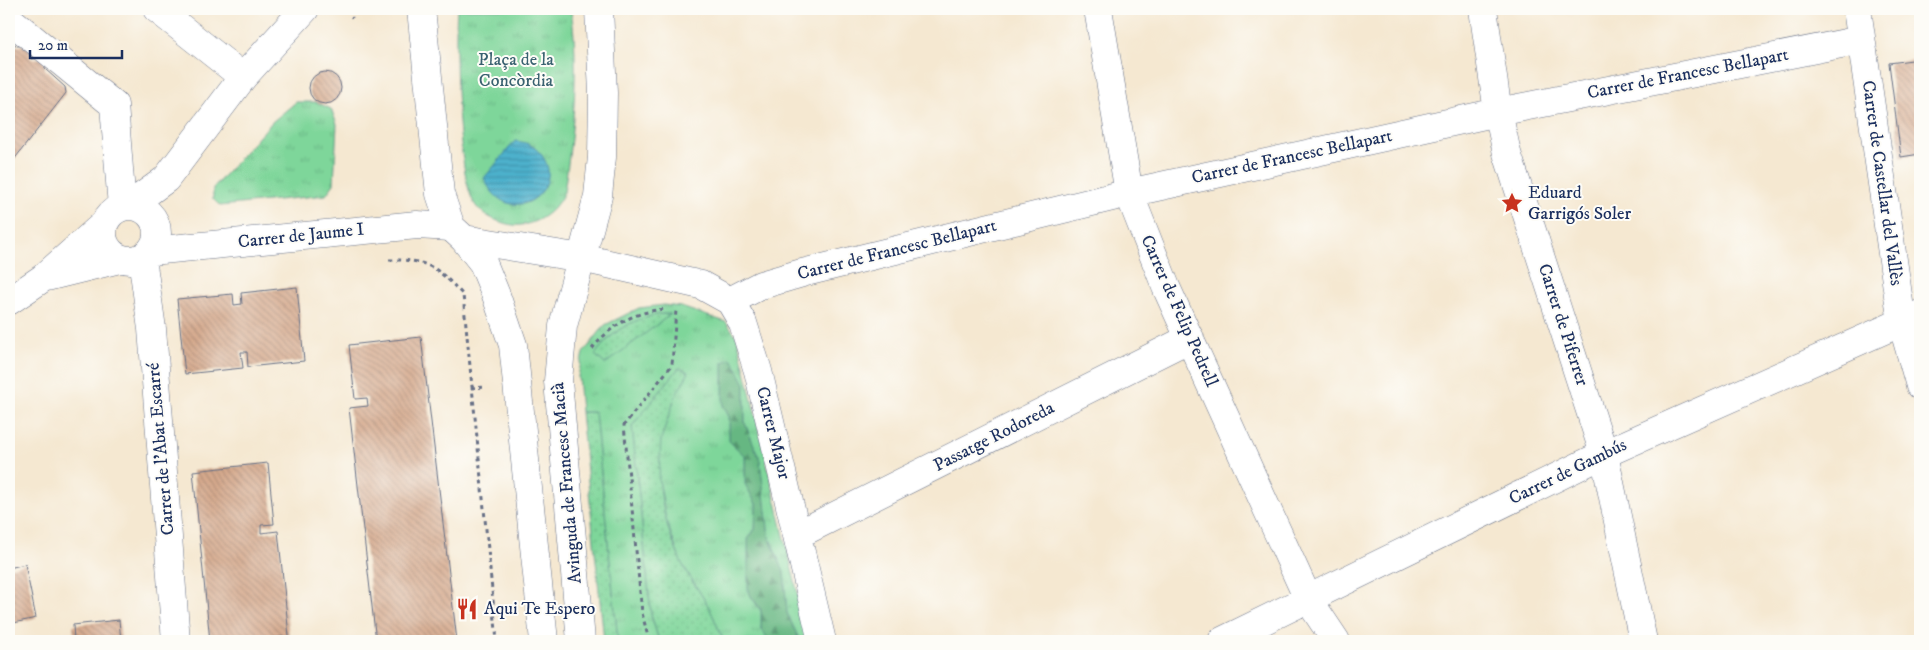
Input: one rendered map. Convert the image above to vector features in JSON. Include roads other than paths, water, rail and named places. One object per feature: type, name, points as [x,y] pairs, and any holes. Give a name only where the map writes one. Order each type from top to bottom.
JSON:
[{"type":"street","points":[[156,9],[243,77]]},
{"type":"street","name":"Carrer de Jaume I","points":[[9,301],[44,278],[118,212],[166,179],[243,77],[305,9]]},
{"type":"street","points":[[421,9],[436,170],[440,194],[458,233],[482,263],[496,295],[513,345],[544,641]]},
{"type":"street","points":[[458,233],[582,258],[598,196],[602,157],[603,93],[599,9]]},
{"type":"street","name":"Carrer de Felip Pedrell","points":[[1098,9],[1129,193],[1166,287],[1308,599],[1336,641]]},
{"type":"street","name":"Carrer de Piferrer","points":[[1483,9],[1498,112],[1507,152],[1604,454],[1643,641]]},
{"type":"street","name":"Carrer de Castellar del Vallès","points":[[1857,9],[1911,318],[1920,386]]},
{"type":"street","points":[[9,19],[114,105],[118,212],[103,235],[105,244],[112,254],[138,256],[156,242],[158,231],[155,220],[149,212],[139,207],[118,212]]},
{"type":"street","name":"Carrer de Francesc Bellapart","points":[[730,301],[761,285],[802,272],[1129,193],[1498,112],[1861,40]]},
{"type":"street","name":"Carrer de Jaume I","points":[[155,220],[166,179]]},
{"type":"street","name":"Carrer de Jaume I","points":[[44,278],[138,256],[372,229],[417,225],[458,233]]},
{"type":"street","name":"Carrer de l'Abat Escarré","points":[[138,256],[152,329],[176,641]]},
{"type":"street","name":"Carrer Major","points":[[582,258],[708,287],[730,301],[743,323],[758,370],[822,641]]},
{"type":"street","name":"Avinguda de Francesc Macià","points":[[581,641],[558,381],[563,326],[582,258]]},
{"type":"street","name":"Carrer de Gambús","points":[[1222,641],[1604,454],[1911,318]]},
{"type":"street","name":"Passatge Rodoreda","points":[[797,535],[1190,338]]},
{"type":"water","points":[[515,141],[534,147],[547,166],[548,179],[542,191],[533,200],[521,204],[507,203],[495,195],[484,178]]},
{"type":"place","name":"Eduard Garrigós Soler","points":[[1512,203]]},
{"type":"place","name":"Aqui Te Espero","points":[[467,609]]},
{"type":"park label","name":"Plaça de la Concòrdia","points":[[516,70]]}]
